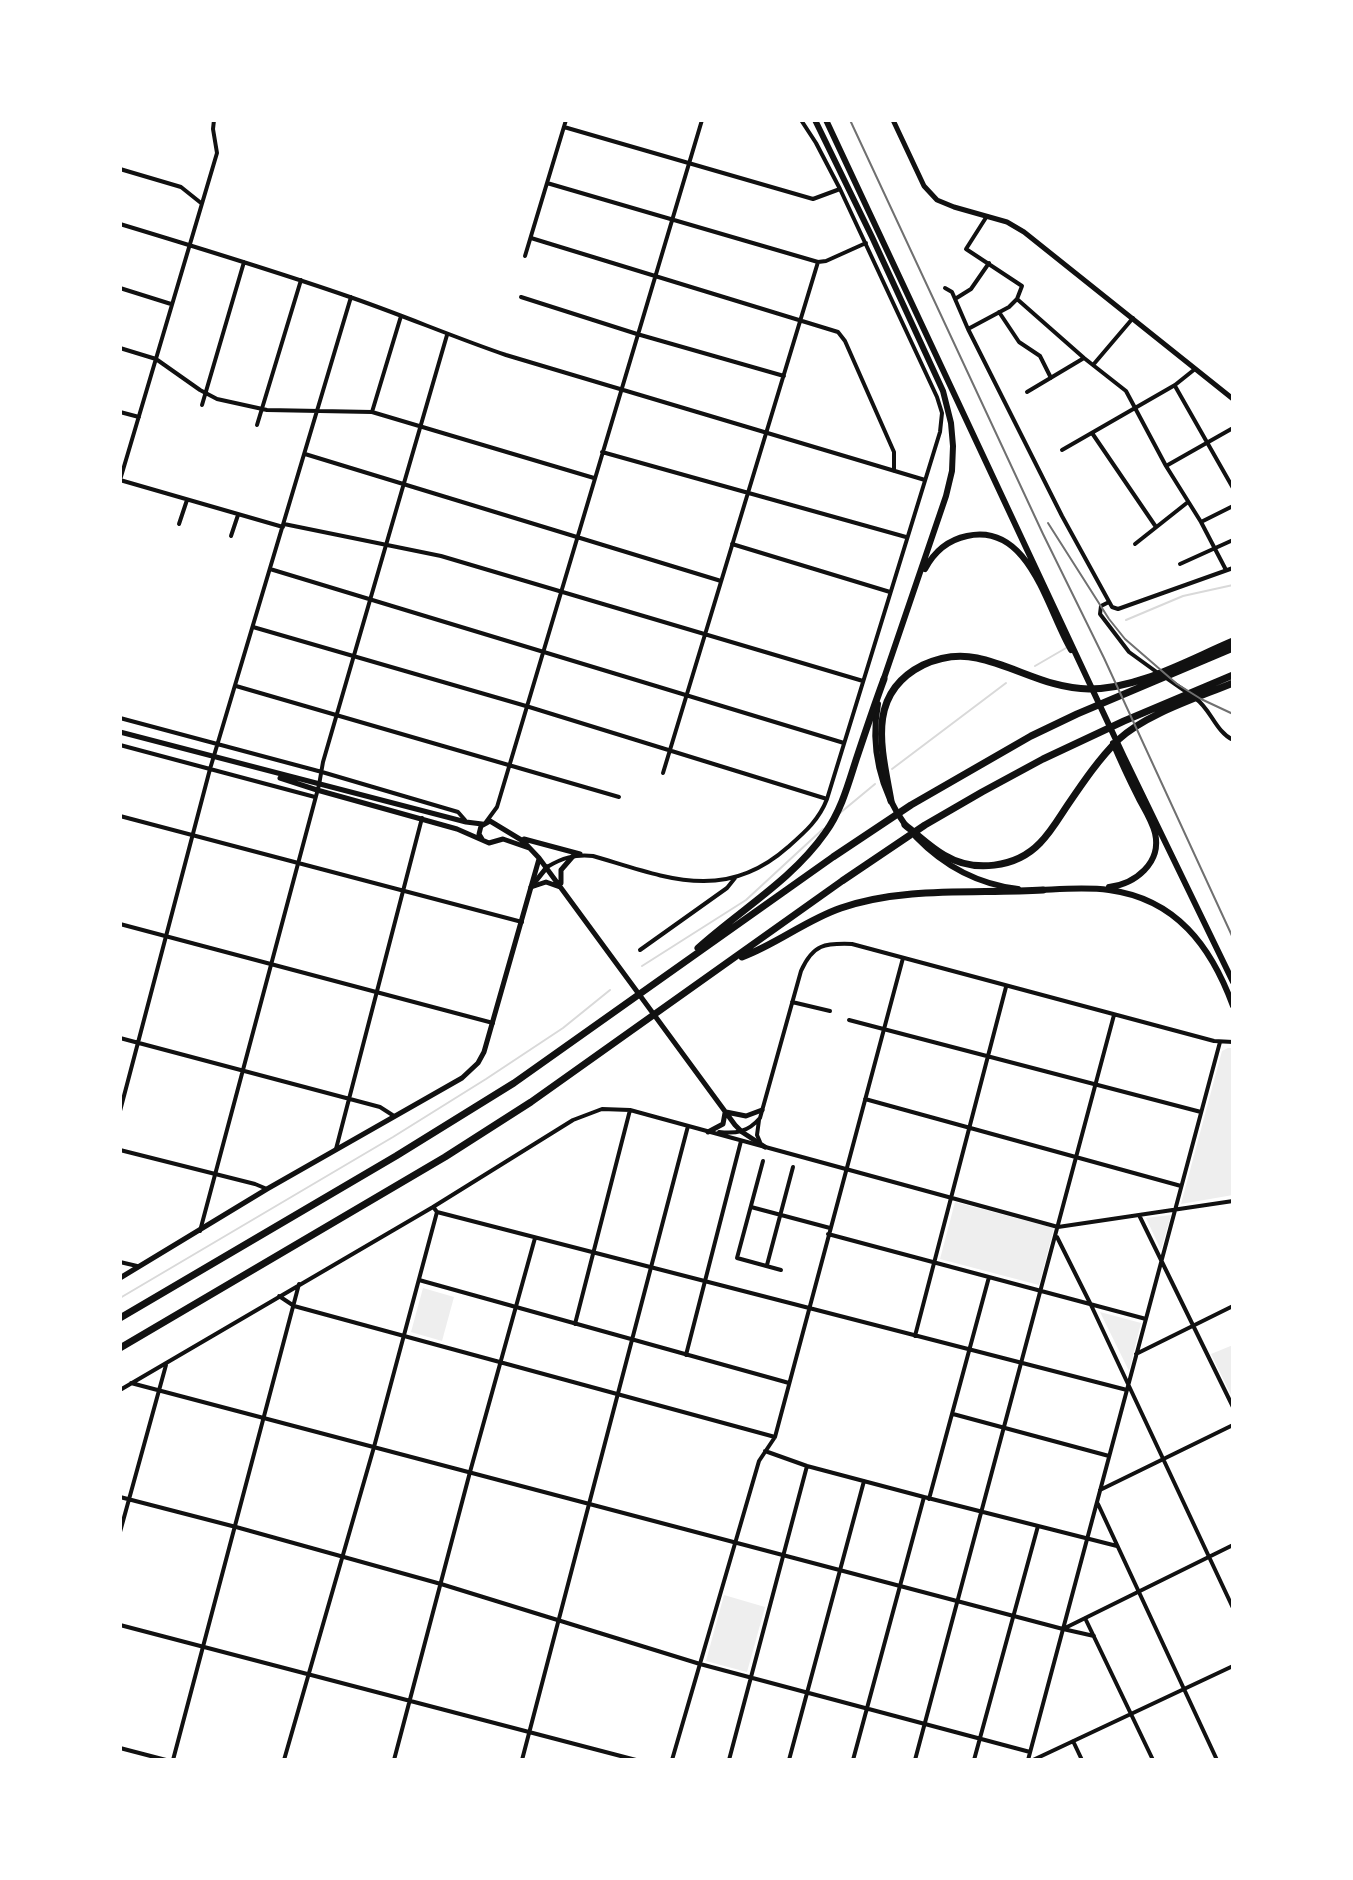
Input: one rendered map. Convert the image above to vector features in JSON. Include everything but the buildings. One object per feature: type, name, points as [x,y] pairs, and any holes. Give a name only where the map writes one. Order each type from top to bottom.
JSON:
[{"type":"highway","points":[[120,1318],[474,1108],[552,1057],[891,817],[1001,752],[1233,641]]},
{"type":"highway","points":[[891,801],[881,749],[884,708],[901,681],[913,671],[937,660],[966,656],[983,659],[1061,686],[1089,689],[1120,686],[1233,648]]},
{"type":"highway","points":[[905,825],[952,860],[980,866],[1009,862],[1026,855],[1039,844],[1093,768],[1121,738],[1134,727],[1233,675]]},
{"type":"highway","points":[[673,970],[782,879],[824,834],[846,793],[884,679]]},
{"type":"highway","points":[[120,1348],[473,1140],[560,1083],[925,825],[1012,775],[1088,738],[1222,683],[1233,683]]},
{"type":"highway","points":[[729,962],[756,952],[817,918],[867,900],[894,895],[1043,890]]},
{"type":"main road","points":[[815,120],[939,382],[951,423],[953,459],[949,484],[877,707],[875,738],[879,766],[891,801],[905,825],[936,856],[968,876],[1001,887],[1043,890],[1117,886],[1136,878],[1150,864],[1156,844],[1152,826],[1116,751],[1096,697]]},
{"type":"main road","points":[[826,120],[1233,982]]},
{"type":"main road","points":[[893,120],[930,193],[947,205],[1007,222],[1024,232],[1233,399]]},
{"type":"main road","points":[[907,611],[923,572],[937,551],[965,536],[997,538],[1011,544],[1027,560],[1064,638],[1089,681]]},
{"type":"main road","points":[[120,732],[235,763],[317,791],[422,818],[489,843],[503,839],[530,848]]},
{"type":"main road","points":[[317,791],[466,822],[494,822],[523,841],[563,888],[725,1112],[742,1132],[765,1147]]},
{"type":"main road","points":[[482,839],[479,830],[485,823]]},
{"type":"main road","points":[[495,841],[501,833],[499,826]]},
{"type":"main road","points":[[513,836],[577,855]]},
{"type":"main road","points":[[563,888],[561,870],[577,855]]},
{"type":"main road","points":[[120,1278],[471,1070],[482,1057],[493,1023],[539,858]]},
{"type":"main road","points":[[531,887],[547,867]]},
{"type":"main road","points":[[531,887],[546,882],[563,888]]},
{"type":"main road","points":[[1081,888],[1110,890],[1138,897],[1175,918],[1208,953],[1222,977],[1233,1006]]},
{"type":"main road","points":[[725,1112],[746,1116],[762,1110]]},
{"type":"main road","points":[[708,1132],[723,1124],[725,1112]]},
{"type":"street","points":[[214,120],[217,153],[120,477],[238,515],[441,556],[863,681]]},
{"type":"street","points":[[525,256],[566,120]]},
{"type":"street","points":[[499,826],[497,807],[508,764],[702,120]]},
{"type":"street","points":[[547,867],[577,855],[593,856],[678,880],[700,882],[736,876],[762,866],[784,850],[815,821],[827,799],[940,432],[942,413],[866,243],[816,143],[801,120]]},
{"type":"street","points":[[564,127],[813,199],[840,189]]},
{"type":"street","points":[[120,169],[181,187],[201,203]]},
{"type":"street","points":[[547,183],[818,262],[866,243]]},
{"type":"street","points":[[968,329],[1009,307],[1017,299],[1022,286],[966,249],[987,216]]},
{"type":"street","points":[[120,224],[301,280],[506,355],[925,480]]},
{"type":"street","points":[[531,238],[801,319],[843,336],[894,452],[894,471]]},
{"type":"street","points":[[202,405],[244,262]]},
{"type":"street","points":[[663,773],[818,262]]},
{"type":"street","points":[[955,299],[971,289],[989,263]]},
{"type":"street","points":[[257,425],[301,280]]},
{"type":"street","points":[[120,288],[172,304]]},
{"type":"street","points":[[945,288],[952,292],[1062,516],[1112,607],[1118,609],[1233,568]]},
{"type":"street","points":[[120,1111],[210,769],[351,297]]},
{"type":"street","points":[[521,297],[784,376]]},
{"type":"street","points":[[1017,299],[1126,391],[1226,570]]},
{"type":"street","points":[[999,312],[1019,342],[1040,356],[1051,378]]},
{"type":"street","points":[[372,412],[401,316]]},
{"type":"street","points":[[1093,365],[1133,318]]},
{"type":"street","points":[[200,1231],[337,716],[447,335]]},
{"type":"street","points":[[120,348],[156,359],[217,399],[262,409],[372,412],[594,478]]},
{"type":"street","points":[[1027,392],[1084,358]]},
{"type":"street","points":[[1062,450],[1175,385],[1195,369]]},
{"type":"street","points":[[1175,385],[1233,488]]},
{"type":"street","points":[[120,412],[139,417]]},
{"type":"street","points":[[1166,466],[1233,428]]},
{"type":"street","points":[[1092,433],[1156,527]]},
{"type":"street","points":[[602,452],[906,537]]},
{"type":"street","points":[[305,454],[721,581]]},
{"type":"street","points":[[179,524],[187,500]]},
{"type":"street","points":[[1135,544],[1188,502]]},
{"type":"street","points":[[1201,522],[1233,506]]},
{"type":"street","points":[[231,536],[238,515]]},
{"type":"street","points":[[1180,564],[1233,540]]},
{"type":"street","points":[[732,544],[890,592]]},
{"type":"street","points":[[270,569],[844,743]]},
{"type":"street","points":[[1109,602],[1101,606],[1100,614],[1129,652],[1202,703],[1222,732],[1233,740]]},
{"type":"street","points":[[253,627],[526,706],[827,799]]},
{"type":"street","points":[[236,686],[619,797]]},
{"type":"street","points":[[120,718],[458,812],[466,822]]},
{"type":"street","points":[[120,745],[210,769],[317,791]]},
{"type":"street","points":[[485,823],[497,807]]},
{"type":"street","points":[[120,816],[522,922]]},
{"type":"street","points":[[335,1151],[422,818]]},
{"type":"street","points":[[640,950],[727,888],[736,876]]},
{"type":"street","points":[[120,924],[493,1023]]},
{"type":"street","points":[[765,1147],[757,1135],[760,1118],[801,971],[810,954],[827,944],[852,944],[1114,1015],[1220,1042],[1233,1042]]},
{"type":"street","points":[[672,1760],[759,1461],[775,1437],[903,958]]},
{"type":"street","points":[[915,1336],[1006,987]]},
{"type":"street","points":[[792,1002],[830,1011]]},
{"type":"street","points":[[915,1760],[1114,1015]]},
{"type":"street","points":[[849,1020],[1201,1112]]},
{"type":"street","points":[[120,1038],[380,1107],[394,1116]]},
{"type":"street","points":[[1220,1042],[1030,1760],[1233,1666]]},
{"type":"street","points":[[865,1099],[1181,1186]]},
{"type":"street","points":[[120,1390],[299,1284],[435,1210],[573,1120],[602,1109],[630,1110],[1058,1227],[1233,1201]]},
{"type":"street","points":[[575,1324],[630,1110]]},
{"type":"street","points":[[708,1132],[742,1132],[760,1118]]},
{"type":"street","points":[[522,1760],[688,1126]]},
{"type":"street","points":[[686,1355],[741,1141]]},
{"type":"street","points":[[120,1150],[267,1189]]},
{"type":"street","points":[[763,1161],[737,1258],[781,1270]]},
{"type":"street","points":[[766,1266],[793,1167]]},
{"type":"street","points":[[751,1207],[830,1228]]},
{"type":"street","points":[[435,1210],[969,1350],[1127,1387]]},
{"type":"street","points":[[284,1760],[374,1447],[435,1210]]},
{"type":"street","points":[[1139,1215],[1233,1407]]},
{"type":"street","points":[[828,1234],[1146,1319]]},
{"type":"street","points":[[1056,1235],[1233,1608]]},
{"type":"street","points":[[394,1760],[535,1238]]},
{"type":"street","points":[[120,1262],[138,1267]]},
{"type":"street","points":[[853,1760],[989,1277]]},
{"type":"street","points":[[419,1280],[789,1383]]},
{"type":"street","points":[[173,1760],[299,1284]]},
{"type":"street","points":[[279,1296],[294,1306],[775,1437]]},
{"type":"street","points":[[1136,1354],[1233,1306]]},
{"type":"street","points":[[120,1532],[167,1362]]},
{"type":"street","points":[[131,1383],[1094,1636]]},
{"type":"street","points":[[952,1414],[1109,1456]]},
{"type":"street","points":[[1100,1490],[1233,1425]]},
{"type":"street","points":[[765,1451],[807,1466],[1117,1546]]},
{"type":"street","points":[[729,1760],[807,1466]]},
{"type":"street","points":[[789,1760],[864,1481]]},
{"type":"street","points":[[120,1497],[441,1584],[700,1664],[1030,1752]]},
{"type":"street","points":[[1097,1502],[1217,1760]]},
{"type":"street","points":[[974,1760],[1038,1526]]},
{"type":"street","points":[[1063,1629],[1233,1545]]},
{"type":"street","points":[[1085,1618],[1153,1760]]},
{"type":"street","points":[[120,1625],[636,1760]]},
{"type":"street","points":[[1073,1741],[1082,1760]]},
{"type":"street","points":[[120,1748],[166,1760]]},
{"type":"shaded area","points":[[1233,1048],[1233,1195],[1181,1204],[1222,1051]]},
{"type":"shaded area","points":[[955,1202],[1054,1228],[1039,1285],[940,1259]]},
{"type":"shaded area","points":[[1171,1215],[1161,1250],[1146,1218]]},
{"type":"shaded area","points":[[423,1288],[454,1297],[442,1341],[411,1332]]},
{"type":"shaded area","points":[[1100,1312],[1141,1323],[1129,1371]]},
{"type":"shaded area","points":[[1233,1345],[1233,1399],[1211,1354]]},
{"type":"shaded area","points":[[724,1595],[765,1607],[747,1672],[706,1661]]},
{"type":"waterway","points":[[1126,620],[1183,596],[1233,585]]},
{"type":"waterway","points":[[1035,666],[1066,648]]},
{"type":"waterway","points":[[892,769],[1006,683]]},
{"type":"waterway","points":[[840,813],[875,784]]},
{"type":"waterway","points":[[642,966],[746,900],[823,829]]},
{"type":"waterway","points":[[120,1298],[486,1079],[563,1028],[610,990]]},
{"type":"railway","points":[[850,120],[1233,938]]},
{"type":"railway","points":[[1048,523],[1125,639],[1177,684],[1233,714]]}]
